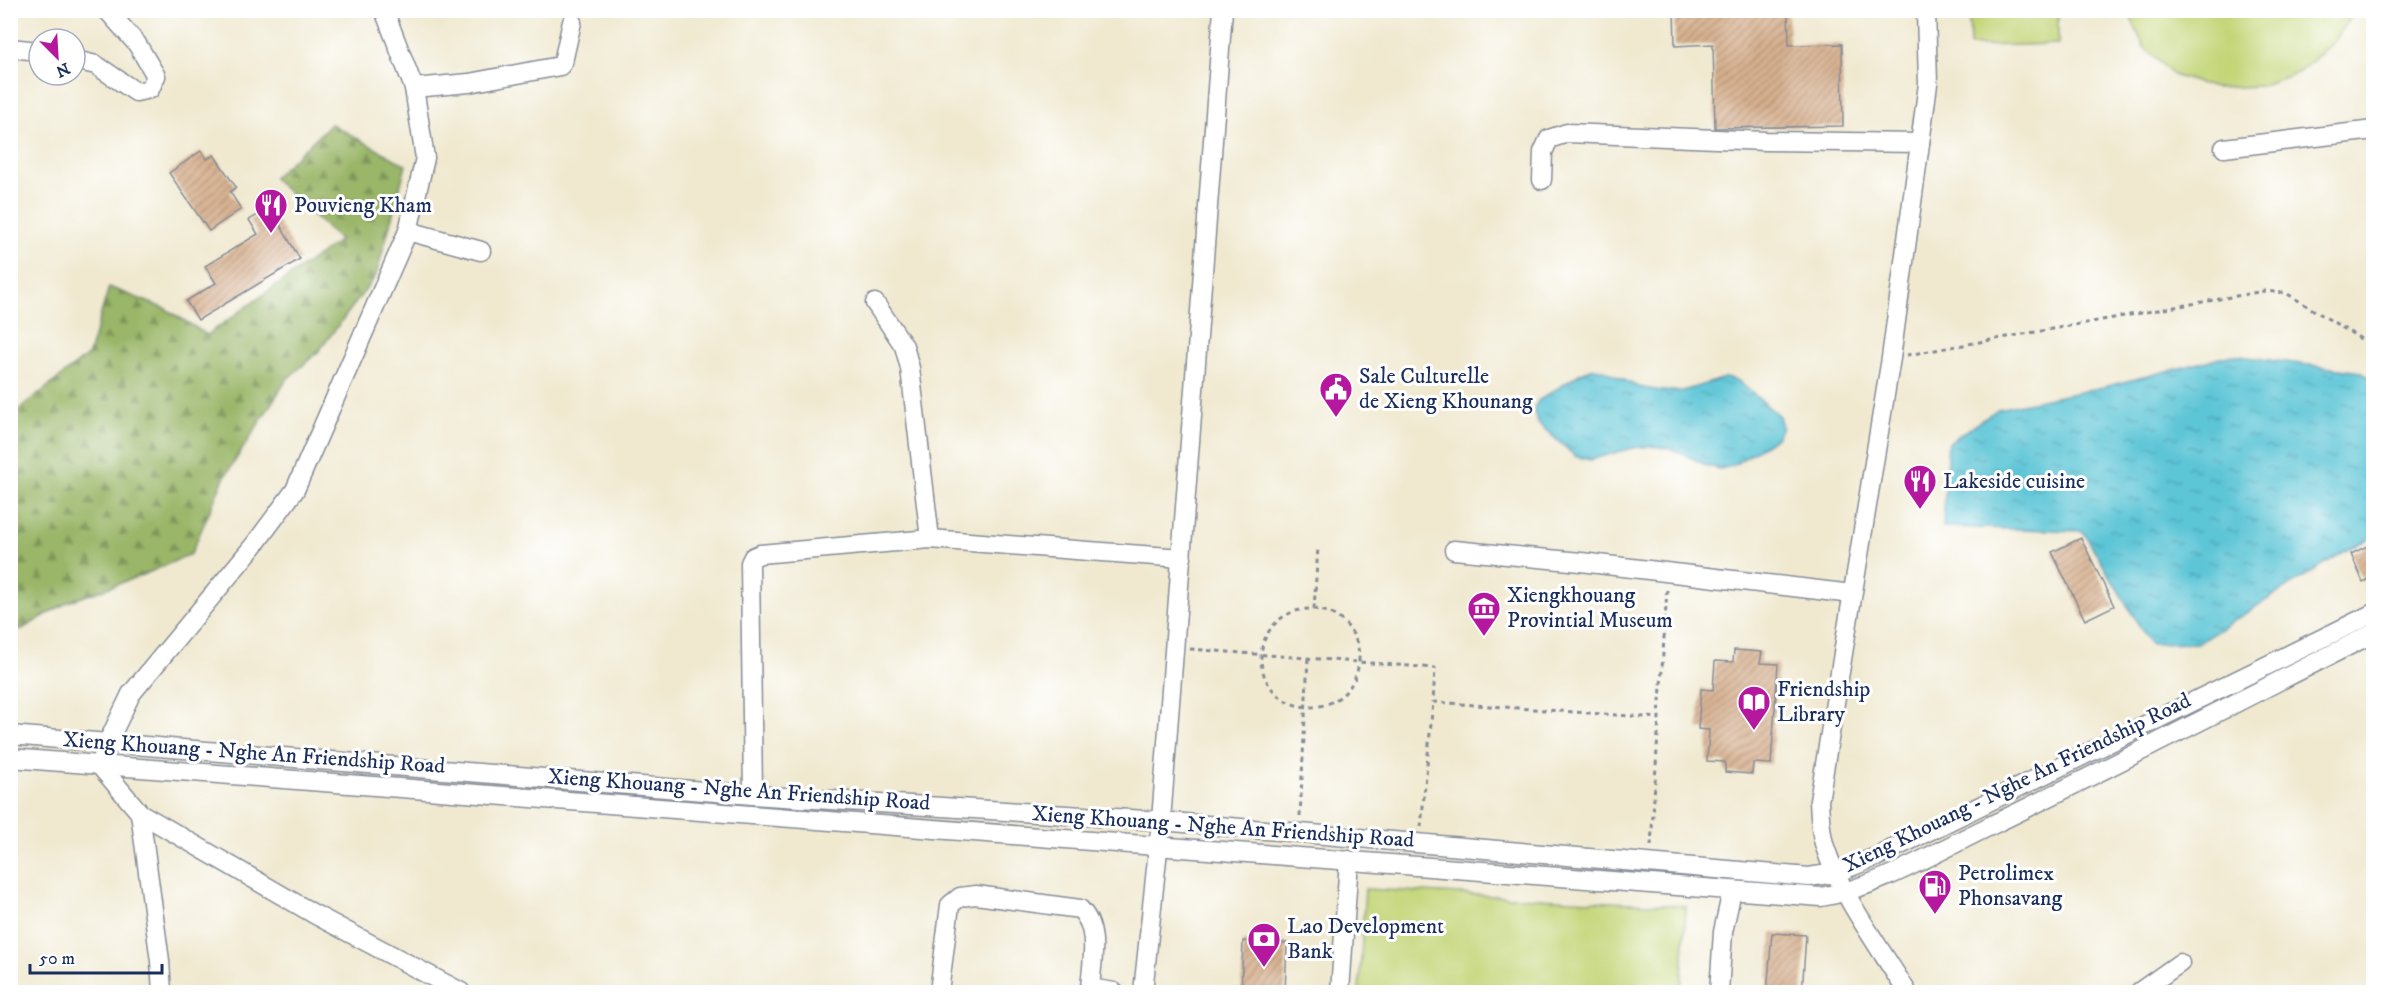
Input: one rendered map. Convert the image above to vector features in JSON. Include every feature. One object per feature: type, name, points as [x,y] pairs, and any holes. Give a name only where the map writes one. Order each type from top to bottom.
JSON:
[{"type":"street","points":[[87,63],[96,65],[136,92],[150,89],[156,76],[137,44],[107,10]]},
{"type":"street","points":[[384,10],[414,88],[425,158],[408,231],[295,490],[248,553],[131,694],[107,744],[100,766],[140,813],[314,914],[460,993]]},
{"type":"street","points":[[1143,993],[1159,846],[1223,10]]},
{"type":"street","points":[[1907,993],[1835,873],[1824,846],[1819,801],[1891,357],[1928,84],[1926,10]]},
{"type":"street","points":[[414,88],[469,83],[560,66],[563,62],[572,22]]},
{"type":"street","points":[[10,48],[27,50]]},
{"type":"street","points":[[2224,148],[2373,130]]},
{"type":"street","points":[[1542,180],[1543,152],[1549,139],[1567,133],[1766,141],[1920,143]]},
{"type":"street","points":[[408,231],[482,251]]},
{"type":"street","points":[[874,303],[904,346],[910,368],[930,540]]},
{"type":"street","points":[[753,795],[750,563],[753,557],[760,554],[930,540],[1182,558]]},
{"type":"street","points":[[1454,550],[1581,562],[1852,594]]},
{"type":"street","name":"Xieng Khouang - Nghe An Friendship Road","points":[[10,735],[753,795],[1161,821],[1809,877],[1835,873],[1876,857],[2373,613]]},
{"type":"street","name":"Xieng Khouang - Nghe An Friendship Road","points":[[10,758],[1821,897],[1846,892],[2013,814],[2373,633]]},
{"type":"street","points":[[140,813],[160,961],[162,993]]},
{"type":"street","points":[[1340,993],[1349,860]]},
{"type":"street","points":[[1719,993],[1723,932],[1732,891]]},
{"type":"street","points":[[939,993],[950,905],[960,897],[976,895],[1080,909],[1089,918],[1092,928],[1090,991],[1114,993]]},
{"type":"street","points":[[2139,993],[2180,963]]},
{"type":"path","points":[[1891,357],[2264,291],[2286,293],[2373,347]]},
{"type":"path","points":[[1314,609],[1318,547]]},
{"type":"path","points":[[1650,863],[1668,574]]},
{"type":"path","points":[[1314,609],[1329,612],[1347,626],[1358,646],[1359,662],[1351,683],[1335,700],[1321,706],[1306,707],[1291,703],[1278,695],[1268,683],[1262,669],[1261,654],[1264,639],[1284,616],[1299,610],[1314,609]]},
{"type":"path","points":[[1175,647],[1435,668],[1419,843]]},
{"type":"path","points":[[1299,833],[1308,658]]},
{"type":"path","points":[[1433,702],[1659,718]]},
{"type":"green space","points":[[1969,11],[2058,11],[2058,44],[1970,46]]},
{"type":"green space","points":[[2128,11],[2354,11],[2334,42],[2299,72],[2260,86],[2215,88],[2173,75],[2144,47]]},
{"type":"green space","points":[[331,124],[406,165],[376,276],[318,352],[287,379],[224,478],[191,554],[143,575],[68,602],[22,629],[11,631],[11,416],[89,354],[109,287],[166,309],[207,335],[340,240],[273,178]]},
{"type":"green space","points":[[1365,889],[1686,906],[1681,992],[1359,992]]},
{"type":"water","points":[[2232,355],[2362,372],[2373,381],[2373,537],[2345,551],[2198,643],[2150,644],[2083,531],[1943,527],[1948,443],[1998,409],[2103,387]]},
{"type":"water","points":[[1594,368],[1604,370],[1638,387],[1661,391],[1683,391],[1724,378],[1737,380],[1779,416],[1782,427],[1777,437],[1732,466],[1720,469],[1708,466],[1673,449],[1651,446],[1632,448],[1590,460],[1575,456],[1538,423],[1534,412],[1538,401],[1581,373]]},
{"type":"building","points":[[1674,10],[1788,10],[1789,45],[1842,44],[1843,126],[1715,128],[1713,44],[1675,46]]},
{"type":"building","points":[[201,151],[207,159],[214,155],[236,187],[230,192],[241,209],[209,231],[169,173]]},
{"type":"building","points":[[270,208],[300,259],[198,320],[186,301],[216,283],[205,266],[258,234],[249,220]]},
{"type":"building","points":[[2081,538],[2114,606],[2085,620],[2052,552]]},
{"type":"building","points":[[2373,543],[2373,577],[2363,582],[2351,554]]},
{"type":"building","points":[[1734,650],[1762,652],[1760,663],[1778,664],[1771,764],[1753,763],[1752,774],[1725,772],[1725,762],[1707,761],[1709,730],[1698,729],[1701,689],[1713,690],[1715,661],[1733,662]]},
{"type":"building","points":[[1772,933],[1806,935],[1802,993],[1767,993]]},
{"type":"building","name":"Lao Development Bank","points":[[1243,941],[1287,943],[1285,993],[1241,993]]},
{"type":"place","name":"Pouvieng Kham","points":[[271,234]]},
{"type":"place","name":"Sale Culturelle de Xieng Khounang","points":[[1336,418]]},
{"type":"place","name":"Lakeside cuisine","points":[[1920,510]]},
{"type":"place","name":"Xiengkhouang Provintial Museum","points":[[1484,637]]},
{"type":"place","name":"Friendship Library","points":[[1754,731]]},
{"type":"place","name":"Petrolimex Phonsavang","points":[[1935,915]]},
{"type":"place","name":"Lao Development Bank","points":[[1264,968]]}]
